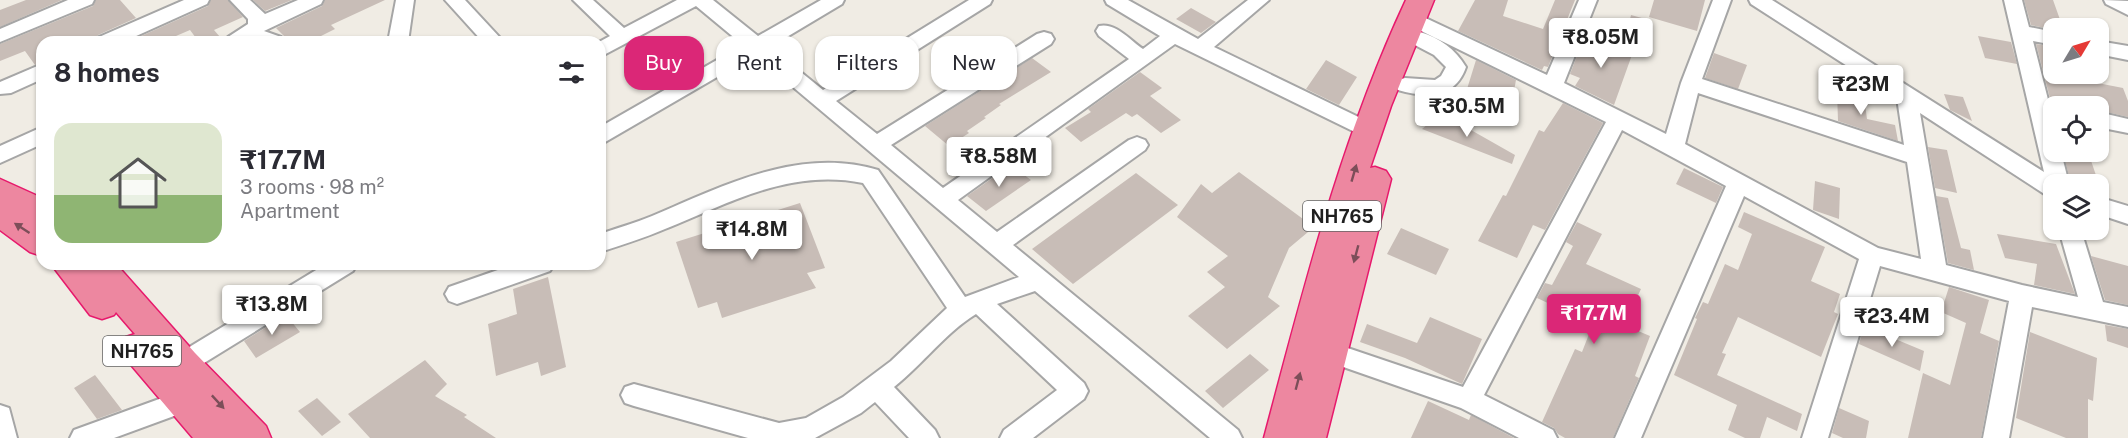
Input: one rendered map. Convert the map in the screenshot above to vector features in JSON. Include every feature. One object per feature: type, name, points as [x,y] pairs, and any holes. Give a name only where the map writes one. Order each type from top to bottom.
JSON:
[{"type":"highway","name":"NH765","points":[[1283,438],[1319,348],[1375,179],[1404,85],[1421,12]]},
{"type":"highway","name":"NH765","points":[[1307,438],[1319,348],[1355,168],[1395,49],[1421,12]]},
{"type":"highway","points":[[0,191],[36,210]]},
{"type":"highway","points":[[0,214],[36,238]]},
{"type":"highway","name":"NH765","points":[[73,270],[216,438]]},
{"type":"highway","name":"NH765","points":[[100,270],[182,364],[252,438]]},
{"type":"street","points":[[0,36],[85,0]]},
{"type":"street","points":[[119,36],[200,0]]},
{"type":"street","points":[[239,0],[256,17],[248,33]]},
{"type":"street","points":[[248,33],[314,0]]},
{"type":"street","points":[[399,36],[405,0]]},
{"type":"street","points":[[454,0],[488,36]]},
{"type":"street","points":[[582,0],[622,38]]},
{"type":"street","points":[[606,47],[692,0]]},
{"type":"street","points":[[701,0],[742,36]]},
{"type":"street","points":[[776,36],[835,0]]},
{"type":"street","points":[[821,101],[983,0]]},
{"type":"street","points":[[1114,0],[1173,35],[1368,130]]},
{"type":"street","points":[[1200,48],[1259,0]]},
{"type":"street","points":[[1553,86],[1588,0]]},
{"type":"street","points":[[1673,147],[1691,83],[1722,0]]},
{"type":"street","points":[[1758,0],[2043,182]]},
{"type":"street","points":[[2013,0],[2020,32],[2043,98]]},
{"type":"street","points":[[2114,0],[2128,9]]},
{"type":"street","points":[[1421,12],[1553,86],[1673,147],[1872,255],[2022,294],[2128,317]]},
{"type":"street","points":[[1404,85],[1439,87],[1454,75],[1456,67],[1451,58],[1435,46],[1421,12]]},
{"type":"street","points":[[1106,31],[1143,59]]},
{"type":"street","points":[[2020,32],[2043,37]]},
{"type":"street","points":[[942,200],[1143,59],[1173,35]]},
{"type":"street","points":[[876,145],[1044,39]]},
{"type":"street","points":[[2109,49],[2128,53]]},
{"type":"street","points":[[606,134],[716,71]]},
{"type":"street","points":[[4,88],[36,74]]},
{"type":"street","points":[[1691,83],[1918,159]]},
{"type":"street","points":[[803,86],[1229,438]]},
{"type":"street","points":[[1907,97],[1935,271]]},
{"type":"street","points":[[1469,400],[1618,119]]},
{"type":"street","points":[[2109,122],[2128,126]]},
{"type":"street","points":[[0,155],[36,138]]},
{"type":"street","points":[[996,245],[1137,145]]},
{"type":"street","points":[[606,241],[768,179],[824,169],[850,169],[870,176],[970,306],[1075,391],[1013,438]]},
{"type":"street","points":[[1628,438],[1739,182]]},
{"type":"street","points":[[2109,209],[2128,215]]},
{"type":"street","points":[[2073,240],[2093,308]]},
{"type":"street","points":[[1815,438],[1872,255]]},
{"type":"street","points":[[182,364],[335,270]]},
{"type":"street","points":[[457,294],[525,270]]},
{"type":"street","points":[[634,395],[779,435],[811,428],[852,405],[900,368],[950,318],[970,306],[1038,280]]},
{"type":"street","points":[[1996,438],[2022,294]]},
{"type":"street","points":[[1319,348],[1469,400],[1544,438]]},
{"type":"street","points":[[877,386],[926,438]]},
{"type":"street","points":[[83,438],[184,401]]},
{"type":"street","points":[[0,416],[4,438]]},
{"type":"building","points":[[26,0],[62,0],[0,27],[0,10]]},
{"type":"building","points":[[96,0],[120,0],[136,18],[97,36],[36,36],[35,65],[25,51],[0,61],[0,44],[93,6]]},
{"type":"building","points":[[211,0],[228,0],[243,17],[214,30],[219,36],[194,36],[190,30],[176,36],[141,36],[208,6]]},
{"type":"building","points":[[253,0],[292,0],[265,11]]},
{"type":"building","points":[[325,0],[385,0],[331,25],[335,29],[321,36],[284,36],[276,28],[322,6]]},
{"type":"building","points":[[1475,0],[1508,0],[1503,16],[1543,29],[1555,0],[1575,0],[1548,67],[1544,66],[1542,70],[1458,31]]},
{"type":"building","points":[[1654,0],[1705,0],[1697,31],[1649,17]]},
{"type":"building","points":[[2024,0],[2053,0],[2059,18],[2043,18],[2043,28],[2031,25]]},
{"type":"building","points":[[1191,8],[1216,22],[1201,33],[1176,19]]},
{"type":"building","points":[[1631,15],[1649,20],[1645,37],[1627,32]]},
{"type":"building","points":[[1978,36],[2011,42],[2017,64],[1985,58]]},
{"type":"building","points":[[1584,38],[1633,52],[1614,105],[1575,86],[1580,78],[1570,74]]},
{"type":"building","points":[[2036,44],[2043,45],[2043,71]]},
{"type":"building","points":[[1714,53],[1747,65],[1738,89],[1705,78]]},
{"type":"building","points":[[1032,58],[1051,72],[999,104],[1001,105],[984,117],[986,118],[967,131],[969,133],[949,146],[925,126],[982,90],[1017,90],[1017,68]]},
{"type":"building","points":[[1326,60],[1357,77],[1339,105],[1306,89]]},
{"type":"building","points":[[1476,60],[1516,80],[1510,113],[1463,102]]},
{"type":"building","points":[[1140,72],[1162,88],[1150,96],[1181,120],[1161,133],[1137,114],[1132,117],[1126,113],[1081,142],[1065,128],[1091,112],[1088,109]]},
{"type":"building","points":[[2046,84],[2103,84],[2123,88],[2128,101],[2128,117],[2109,113],[2109,96],[2049,96]]},
{"type":"building","points":[[1837,91],[1864,97],[1867,119],[1895,125],[1898,141],[1838,121]]},
{"type":"building","points":[[1944,94],[1963,97],[1972,121],[1950,110]]},
{"type":"building","points":[[1563,103],[1603,123],[1545,230],[1533,225],[1517,258],[1478,241],[1503,195],[1506,196],[1539,130],[1544,132]]},
{"type":"building","points":[[1441,113],[1515,155],[1512,164],[1422,129]]},
{"type":"building","points":[[1928,147],[1947,150],[1957,193],[1935,188]]},
{"type":"building","points":[[2066,162],[2091,162],[2096,174],[2068,174]]},
{"type":"building","points":[[1011,165],[1031,180],[986,211],[967,196]]},
{"type":"building","points":[[1684,168],[1723,187],[1716,203],[1676,184]]},
{"type":"building","points":[[1239,172],[1314,227],[1289,248],[1268,297],[1280,306],[1227,349],[1188,316],[1225,287],[1207,272],[1228,256],[1177,217],[1201,184],[1212,193]]},
{"type":"building","points":[[1136,173],[1178,205],[1073,284],[1032,249]]},
{"type":"building","points":[[1815,181],[1840,188],[1839,219],[1813,210]]},
{"type":"building","points":[[1936,196],[1948,198],[1961,248],[1970,250],[1974,270],[1948,263]]},
{"type":"building","points":[[800,203],[825,268],[807,273],[816,288],[722,318],[717,302],[698,308],[676,242]]},
{"type":"building","points":[[1744,212],[1825,247],[1811,281],[1840,294],[1834,312],[1838,314],[1821,357],[1738,317],[1722,353],[1726,354],[1717,375],[1802,414],[1797,431],[1767,417],[1760,438],[1745,438],[1728,430],[1737,405],[1674,375],[1697,319],[1695,318],[1703,302],[1708,304],[1725,264],[1738,270],[1752,234],[1738,227]]},
{"type":"building","points":[[1577,222],[1602,234],[1586,264],[1641,289],[1624,325],[1650,336],[1635,376],[1639,378],[1613,438],[1565,438],[1554,428],[1542,422],[1575,349],[1582,352],[1593,324],[1537,298],[1545,283],[1552,285],[1573,246],[1566,242]]},
{"type":"building","points":[[1401,228],[1449,249],[1436,275],[1387,254]]},
{"type":"building","points":[[1997,234],[2056,244],[2075,294],[2034,285],[2037,264],[2005,258]]},
{"type":"building","points":[[2091,256],[2128,266],[2128,305],[2105,300]]},
{"type":"building","points":[[548,277],[566,367],[541,376],[538,362],[496,376],[488,324],[517,314],[513,289]]},
{"type":"building","points":[[1949,287],[1989,300],[1980,333],[1999,341],[1981,438],[1908,438],[1923,373],[1950,385],[1966,323],[1941,312]]},
{"type":"building","points":[[286,315],[300,332],[256,358],[244,341]]},
{"type":"building","points":[[1430,317],[1482,339],[1462,384],[1405,358],[1360,342],[1367,324],[1417,343]]},
{"type":"building","points":[[2105,325],[2128,329],[2128,348],[2107,341]]},
{"type":"building","points":[[1864,326],[1924,351],[1920,371],[1859,344]]},
{"type":"building","points":[[2030,332],[2097,358],[2093,401],[2088,399],[2088,438],[2066,438],[2016,418]]},
{"type":"building","points":[[1250,354],[1269,370],[1223,408],[1205,391]]},
{"type":"building","points":[[425,360],[447,384],[435,396],[467,415],[464,417],[496,438],[370,438],[348,414]]},
{"type":"building","points":[[95,375],[122,410],[97,419],[74,388]]},
{"type":"building","points":[[317,398],[341,422],[322,436],[298,411]]},
{"type":"building","points":[[1428,401],[1469,420],[1471,415],[1514,438],[1411,438]]},
{"type":"building","points":[[1839,408],[1869,421],[1866,438],[1843,438],[1832,433]]}]
